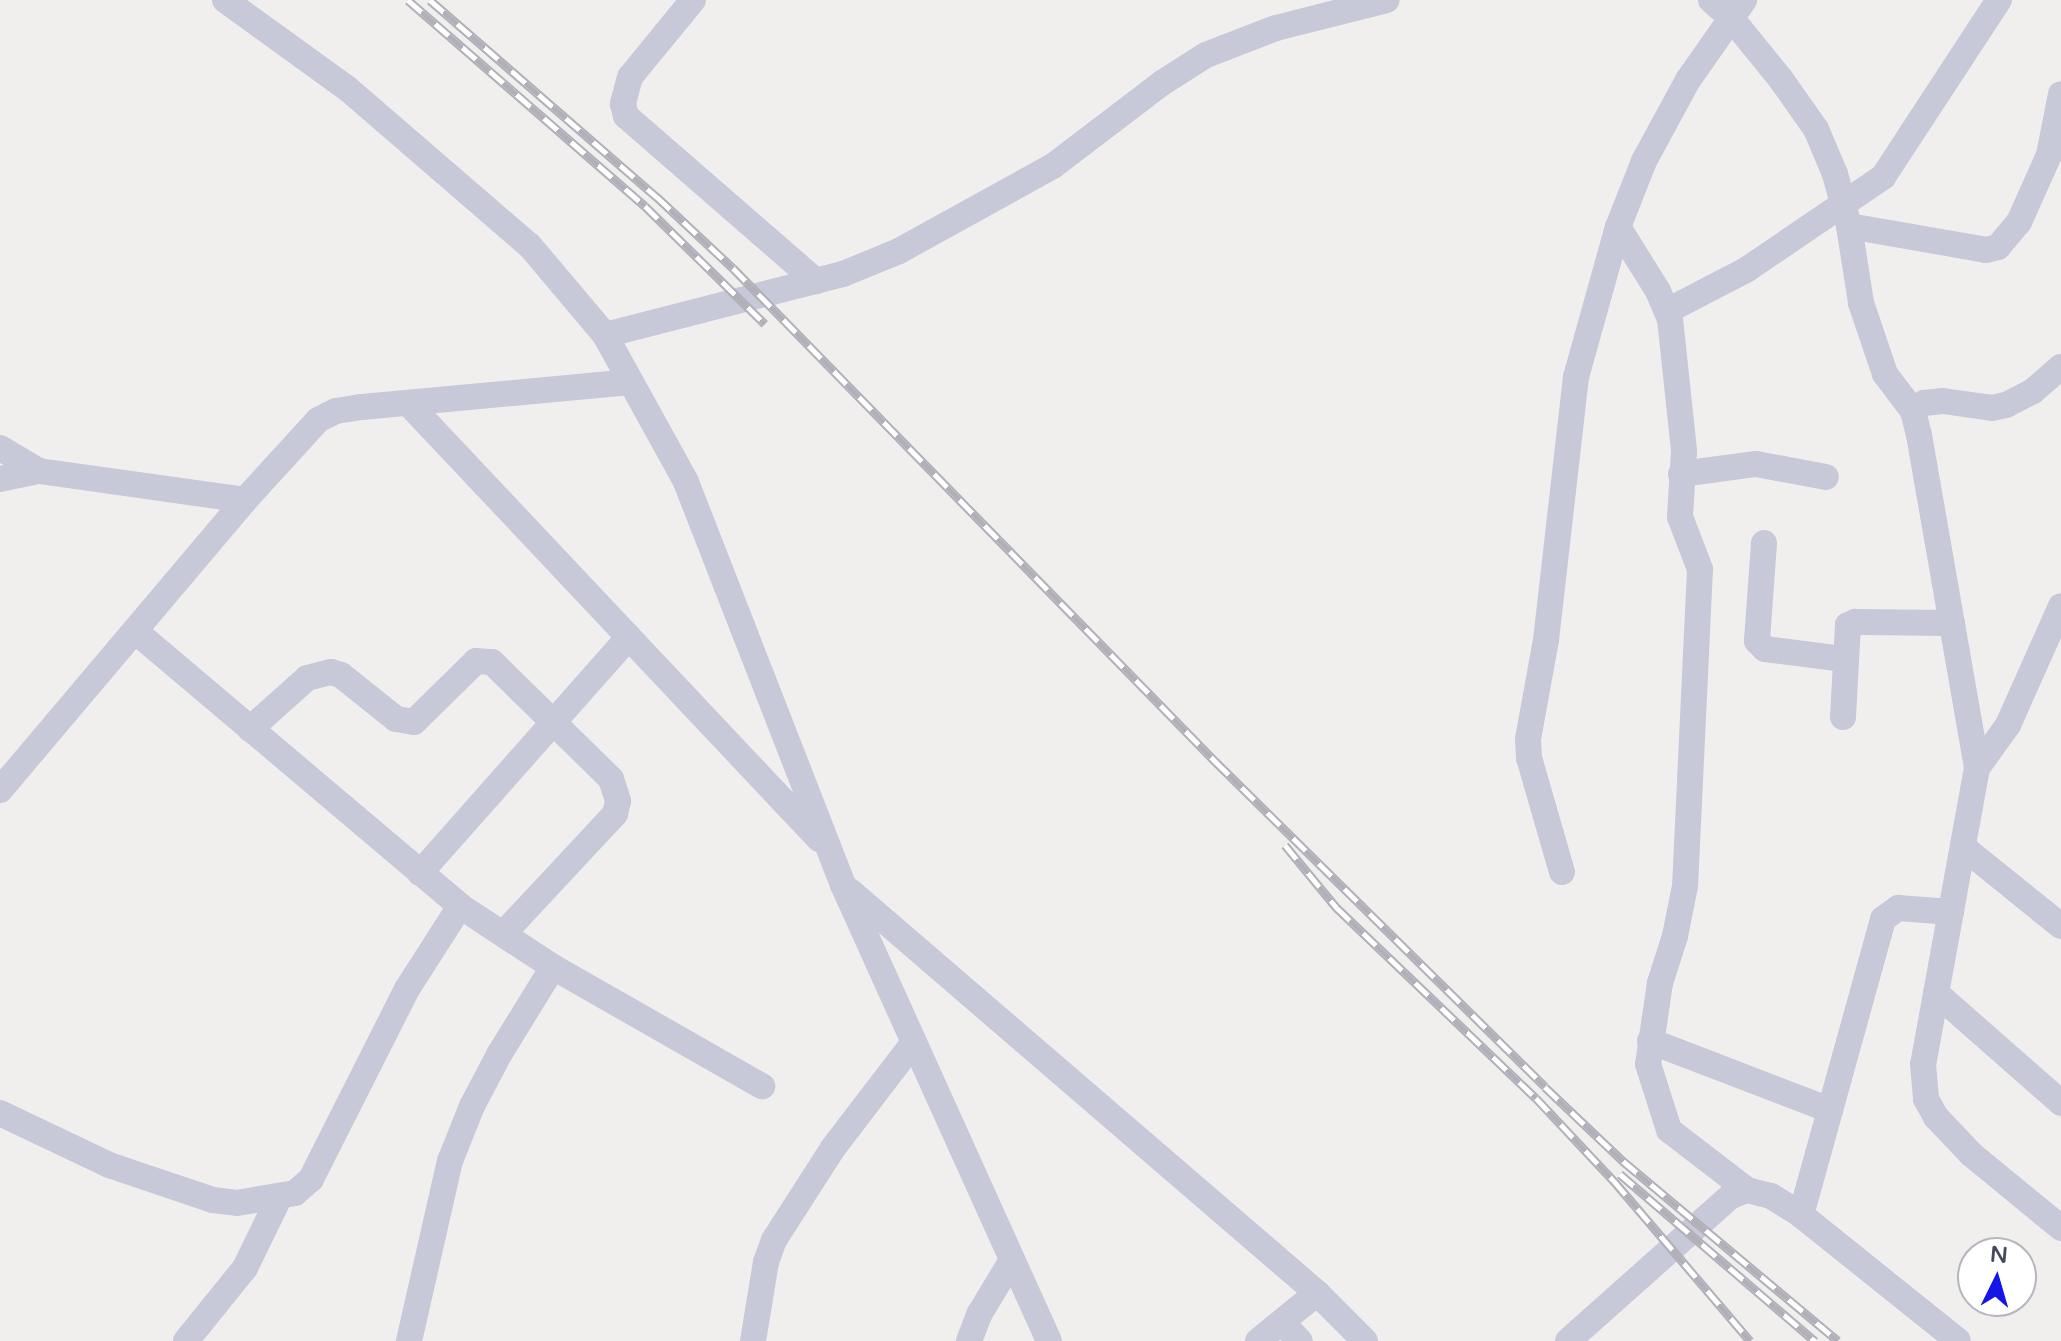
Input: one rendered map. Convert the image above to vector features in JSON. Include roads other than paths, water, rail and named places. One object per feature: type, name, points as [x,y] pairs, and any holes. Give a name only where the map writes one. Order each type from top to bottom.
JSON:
[{"type":"street","points":[[225,0],[348,89],[530,246],[605,335],[686,482],[843,885],[1049,1341]]},
{"type":"street","points":[[693,0],[630,77],[623,104],[626,116],[816,281]]},
{"type":"street","points":[[605,335],[816,281],[899,251],[1053,166],[1206,55],[1276,28],[1387,0]]},
{"type":"street","points":[[1711,0],[1738,9],[1816,129],[1835,174],[1846,216],[1861,303],[1885,374],[1913,411],[1977,768],[1923,1064],[1926,1099],[1936,1117],[1971,1154],[2061,1228]]},
{"type":"street","points":[[1667,311],[1846,216],[1883,177],[1999,0]]},
{"type":"street","points":[[1562,872],[1529,758],[1528,739],[1546,640],[1576,377],[1618,227],[1660,127],[1738,9]]},
{"type":"street","points":[[1846,216],[1986,250],[1998,247],[2019,222],[2049,155],[2061,94]]},
{"type":"street","points":[[1618,227],[1667,311],[1674,340],[1681,419],[1680,517],[1700,569],[1695,729],[1685,886],[1675,936],[1660,983],[1650,1041],[1651,1081],[1669,1130],[1747,1190],[1771,1196],[1801,1215],[1958,1341]]},
{"type":"street","points":[[1913,411],[1924,403],[1943,401],[1992,408],[2006,405],[2033,391],[2061,367]]},
{"type":"street","points":[[0,790],[245,500],[318,420],[336,411],[631,382]]},
{"type":"street","points":[[409,404],[829,850]]},
{"type":"street","points":[[0,448],[39,471]]},
{"type":"street","points":[[1681,474],[1756,464],[1826,477]]},
{"type":"street","points":[[0,479],[39,471],[245,500]]},
{"type":"street","points":[[1764,543],[1757,641],[1765,649],[1844,659]]},
{"type":"street","points":[[1977,768],[2008,725],[2061,606]]},
{"type":"street","points":[[1843,717],[1845,631],[1855,622],[1952,623]]},
{"type":"street","points":[[135,631],[460,906],[553,967],[762,1086]]},
{"type":"street","points":[[420,873],[629,637]]},
{"type":"street","points":[[250,729],[307,678],[331,672],[341,675],[396,719],[414,722],[476,661],[492,662],[611,779],[618,801],[615,814],[503,934]]},
{"type":"street","points":[[1963,847],[2061,926]]},
{"type":"street","points":[[843,885],[1317,1293],[1365,1341]]},
{"type":"street","points":[[0,1113],[109,1165],[213,1200],[237,1203],[295,1193],[311,1179],[407,989],[460,906]]},
{"type":"street","points":[[1801,1215],[1883,919],[1898,908],[1951,912]]},
{"type":"street","points":[[409,1341],[450,1161],[472,1106],[500,1053],[553,967]]},
{"type":"street","points":[[1936,993],[2061,1103]]},
{"type":"street","points":[[1650,1041],[1830,1110]]},
{"type":"street","points":[[753,1341],[766,1262],[774,1240],[833,1148],[914,1042]]},
{"type":"street","points":[[1568,1341],[1731,1196],[1747,1190]]},
{"type":"street","points":[[186,1341],[245,1268],[280,1196]]},
{"type":"street","points":[[969,1341],[980,1313],[1012,1260]]},
{"type":"street","points":[[1258,1341],[1291,1331],[1317,1293]]},
{"type":"railway","points":[[408,0],[645,206],[765,324]]},
{"type":"railway","points":[[430,0],[657,197],[733,268],[1216,762],[1545,1087],[1623,1161],[1838,1341]]},
{"type":"railway","points":[[1285,845],[1337,908],[1536,1098],[1614,1181],[1750,1341]]},
{"type":"railway","points":[[1620,1174],[1815,1341]]}]
